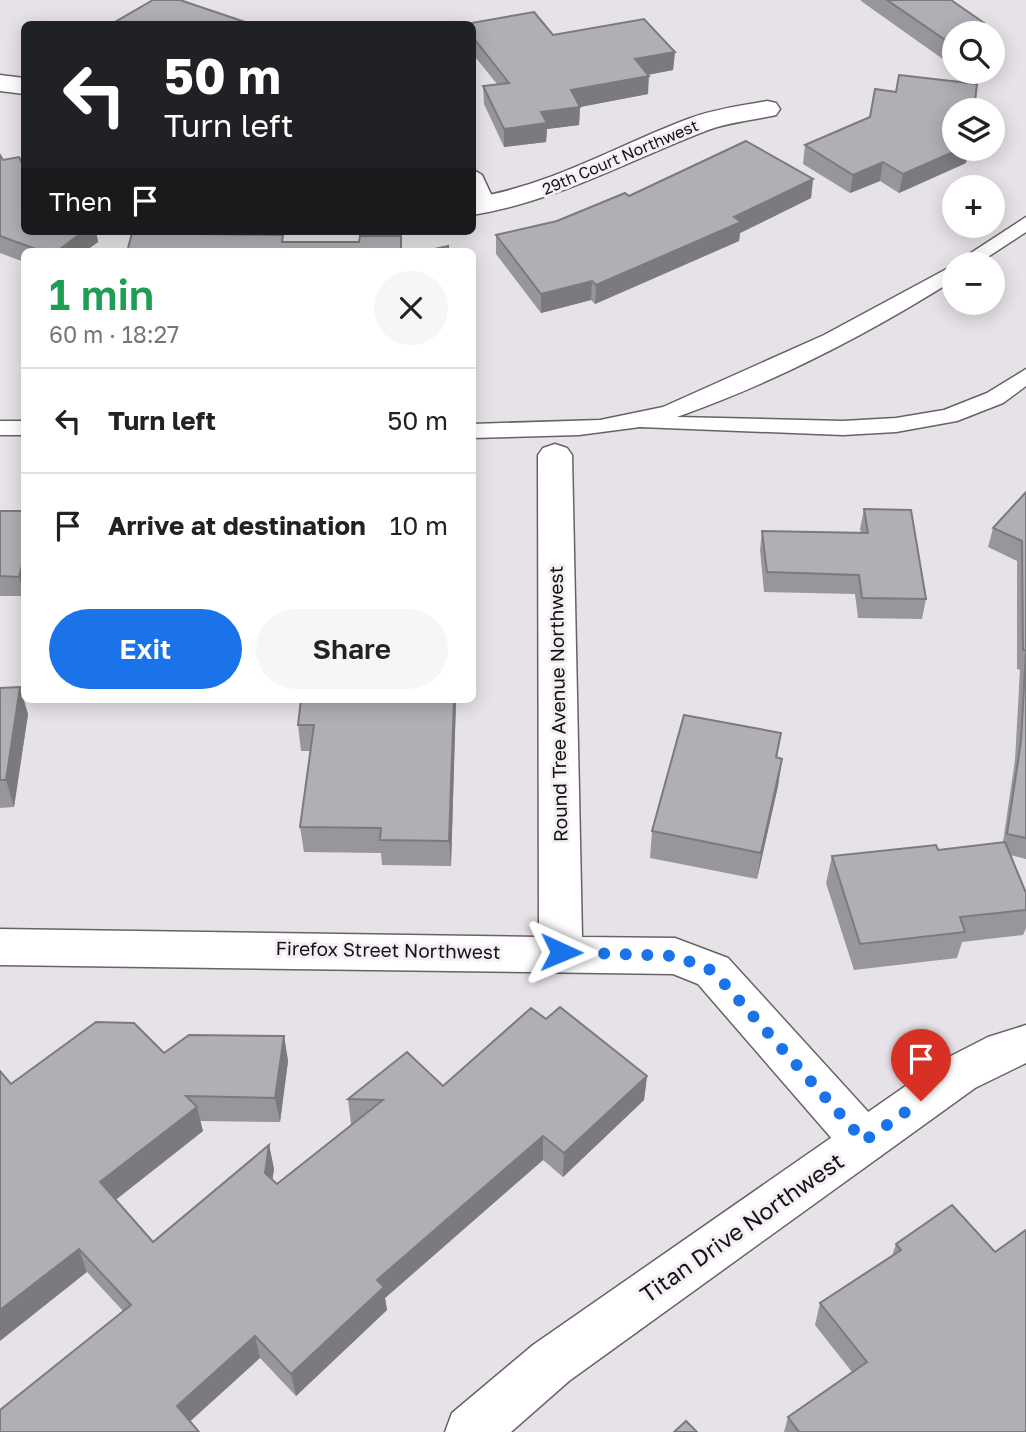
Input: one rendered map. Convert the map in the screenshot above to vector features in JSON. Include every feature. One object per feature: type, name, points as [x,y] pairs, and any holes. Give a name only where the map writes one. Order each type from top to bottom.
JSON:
[{"type":"street","points":[[0,83],[21,86]]},
{"type":"street","name":"29th Court Northwest","points":[[479,206],[546,190],[702,122],[767,109]]},
{"type":"street","name":"Round Tree Avenue Northwest","points":[[555,455],[561,952]]},
{"type":"street","name":"Firefox Street Northwest","points":[[0,947],[561,952],[676,956],[713,971],[864,1141]]},
{"type":"street","name":"Titan Drive Northwest","points":[[471,1432],[551,1363],[959,1073],[1004,1051],[1026,1044]]},
{"type":"lane","points":[[982,252],[1026,223]]},
{"type":"lane","points":[[476,431],[566,429],[643,420],[718,392],[792,359],[863,324],[942,278]]},
{"type":"lane","points":[[625,422],[843,428],[896,425],[949,416],[995,398],[1026,376]]},
{"type":"lane","points":[[0,428],[21,428]]},
{"type":"building","points":[[153,0],[180,0],[242,21],[117,21]]},
{"type":"building","points":[[887,0],[951,0],[981,21],[942,21],[942,38]]},
{"type":"building","points":[[534,12],[553,35],[644,19],[675,52],[635,59],[649,76],[571,90],[580,107],[541,112],[547,123],[504,129],[483,86],[509,83],[476,41],[476,22]]},
{"type":"building","points":[[899,75],[942,80],[942,84],[977,84],[975,98],[942,98],[942,157],[903,174],[883,162],[853,175],[805,145],[870,117],[875,89],[896,92]]},
{"type":"building","points":[[746,141],[813,179],[734,217],[741,222],[596,285],[592,281],[541,294],[496,235],[557,221],[625,193],[629,196]]},
{"type":"building","points":[[0,155],[3,160],[19,157],[21,235],[79,235],[61,248],[33,248],[0,236]]},
{"type":"building","points":[[131,235],[283,235],[282,242],[359,242],[360,236],[401,236],[401,248],[128,248]]},
{"type":"building","points":[[1026,492],[1026,650],[1023,650],[1022,541],[993,528]]},
{"type":"building","points":[[864,509],[911,510],[926,599],[862,598],[859,575],[767,572],[762,531],[868,533]]},
{"type":"building","points":[[0,511],[21,511],[19,577],[0,576]]},
{"type":"building","points":[[1026,650],[1026,838],[1007,834],[1021,741]]},
{"type":"building","points":[[20,687],[6,780],[0,780],[0,688]]},
{"type":"building","points":[[301,703],[454,703],[449,841],[380,840],[381,828],[300,827],[314,725],[298,725]]},
{"type":"building","points":[[684,715],[781,733],[776,757],[782,759],[761,853],[652,831]]},
{"type":"building","points":[[1005,842],[1026,893],[1026,910],[960,917],[965,932],[860,944],[832,856],[936,845],[938,850]]},
{"type":"building","points":[[560,1007],[647,1076],[564,1153],[543,1136],[377,1280],[384,1287],[291,1374],[255,1336],[177,1406],[199,1432],[0,1432],[0,1410],[131,1305],[79,1249],[0,1310],[0,1071],[11,1084],[96,1022],[134,1023],[164,1053],[189,1035],[284,1036],[275,1098],[186,1096],[197,1107],[100,1182],[153,1242],[269,1145],[265,1173],[277,1184],[383,1100],[348,1099],[407,1052],[443,1086],[531,1008],[546,1019]]},
{"type":"building","points":[[952,1205],[995,1252],[1026,1230],[1026,1432],[799,1432],[788,1417],[867,1362],[820,1303],[901,1250],[896,1244]]},
{"type":"building","points":[[686,1421],[697,1432],[674,1432]]},
{"type":"route","points":[[561,952],[676,956],[713,971],[864,1141],[921,1101]]}]
